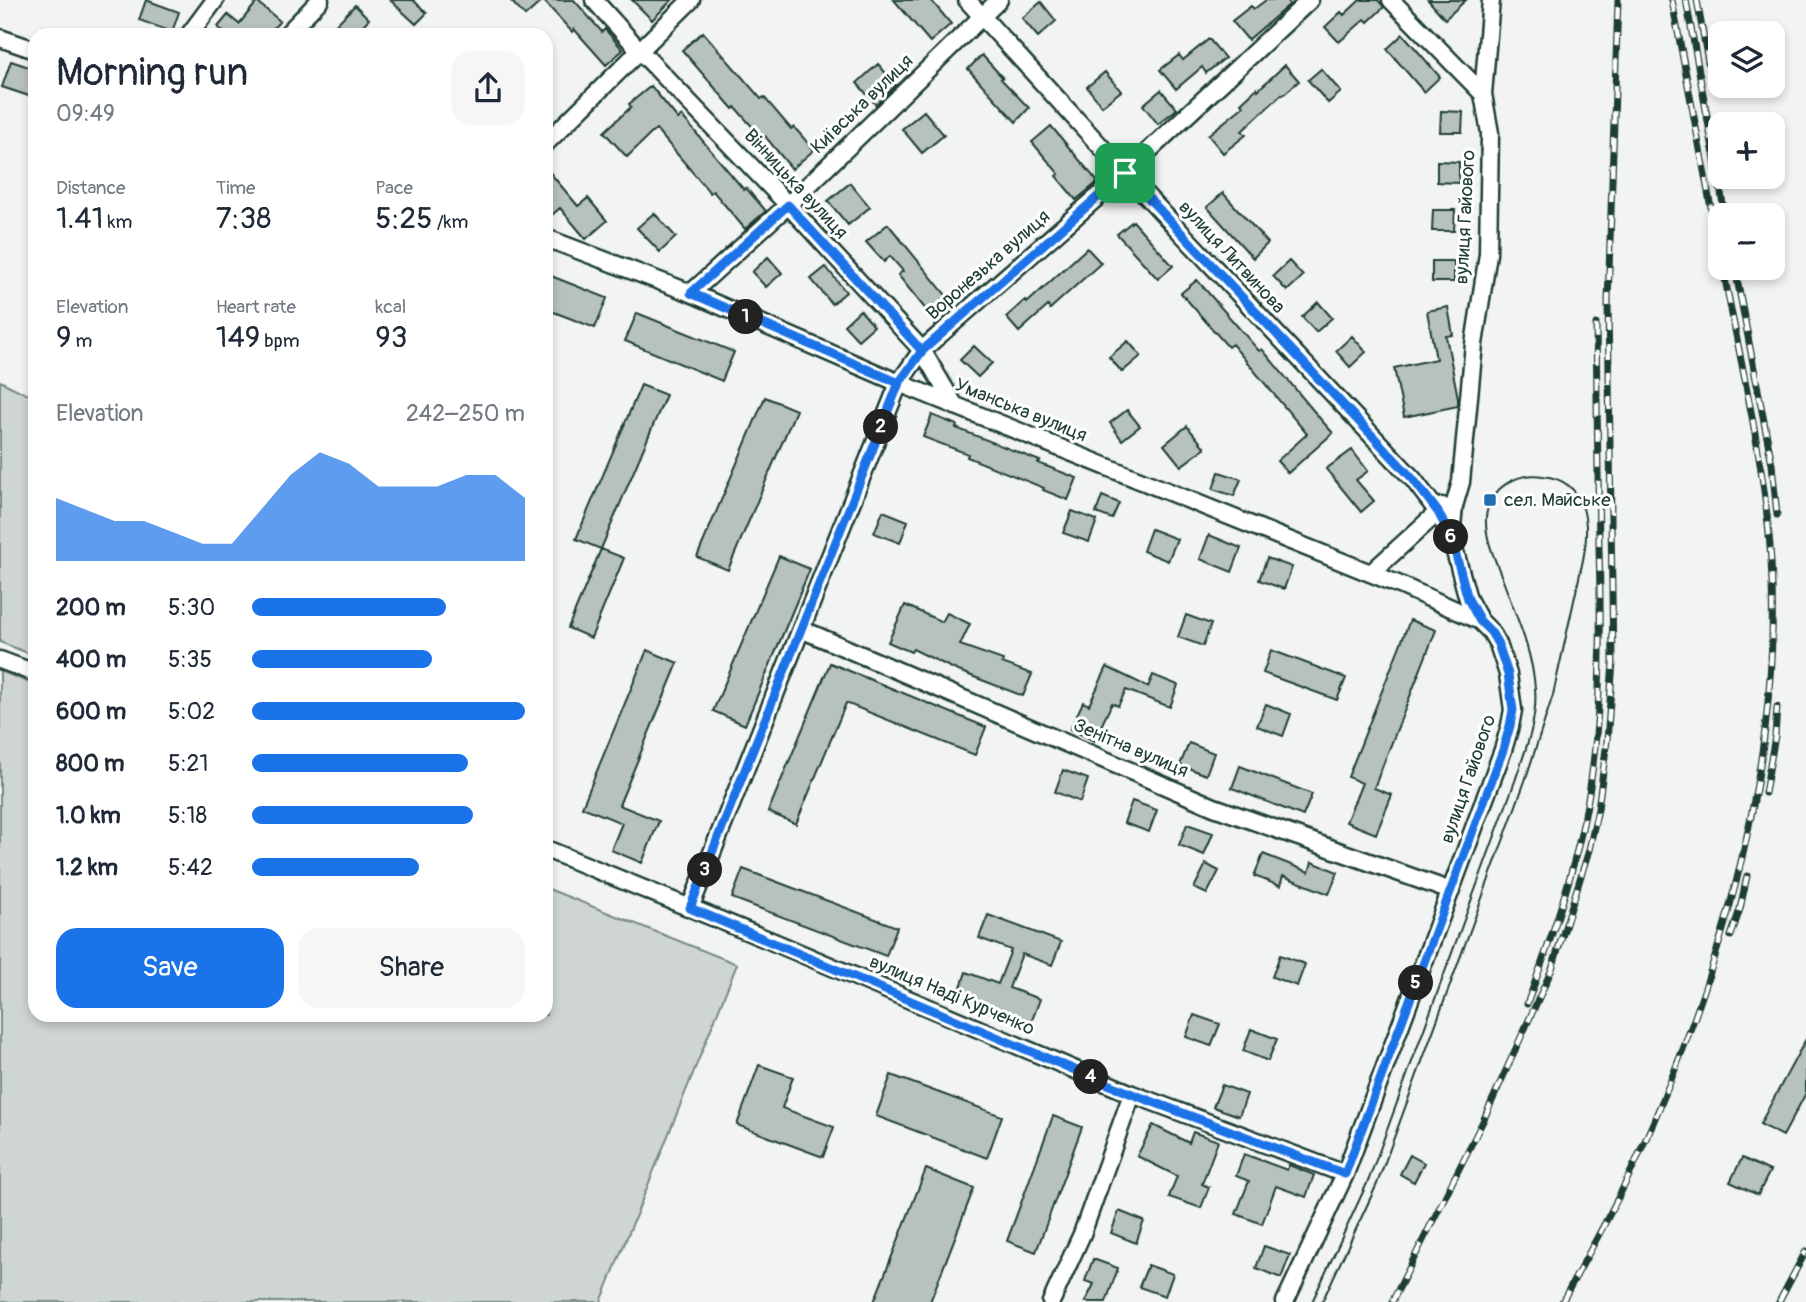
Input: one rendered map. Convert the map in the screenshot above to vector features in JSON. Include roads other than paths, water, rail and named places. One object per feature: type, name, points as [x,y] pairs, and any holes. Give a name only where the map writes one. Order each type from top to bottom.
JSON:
[{"type":"street","points":[[194,28],[215,0]]},
{"type":"street","points":[[293,28],[320,0]]},
{"type":"street","name":"Вінницька вулиця","points":[[594,0],[922,351],[955,406]]},
{"type":"street","points":[[553,136],[691,0]]},
{"type":"street","name":"вулиця Литвинова","points":[[967,0],[1125,173],[1413,479],[1438,512],[1451,537]]},
{"type":"street","name":"Київська вулиця","points":[[691,293],[788,205],[999,0]]},
{"type":"street","name":"Воронезька вулиця","points":[[690,908],[899,383],[922,351],[1125,173],[1310,0]]},
{"type":"street","points":[[1391,0],[1483,94]]},
{"type":"street","name":"вулиця Гайового","points":[[1285,1302],[1345,1174],[1503,750],[1513,710],[1508,674],[1498,644],[1480,621],[1468,599],[1451,537],[1454,506],[1461,482],[1474,344],[1488,254],[1490,133],[1483,94],[1491,0]]},
{"type":"street","points":[[0,38],[28,48]]},
{"type":"street","name":"Уманська вулиця","points":[[553,241],[691,293],[899,383],[1371,573],[1480,621]]},
{"type":"street","points":[[1371,573],[1438,512],[1461,482]]},
{"type":"street","name":"Зенітна вулиця","points":[[801,629],[1224,811],[1451,891]]},
{"type":"street","points":[[0,660],[28,670]]},
{"type":"street","name":"вулиця Наді Курченко","points":[[553,852],[1132,1094],[1345,1174]]},
{"type":"street","points":[[1051,1302],[1082,1234],[1132,1094]]},
{"type":"tram line","points":[[1312,1302],[1369,1179],[1515,781],[1533,724],[1533,673],[1522,630],[1488,540],[1488,508],[1498,491],[1514,480],[1533,475],[1558,480],[1569,486],[1577,496],[1585,519],[1586,533],[1583,560],[1553,695],[1525,781],[1377,1184],[1322,1302]]},
{"type":"railway","points":[[1392,1302],[1483,1121],[1552,969],[1589,850],[1598,809],[1613,662],[1608,302],[1618,0]]},
{"type":"railway","points":[[1672,0],[1710,203]]},
{"type":"railway","points":[[1686,0],[1723,203]]},
{"type":"railway","points":[[1697,0],[1708,62]]},
{"type":"railway","points":[[1562,1302],[1635,1163],[1692,1025],[1716,954],[1736,880],[1753,806],[1765,732],[1771,657],[1770,544],[1760,464],[1725,280]]},
{"type":"railway","points":[[1737,280],[1772,464],[1777,515]]},
{"type":"railway","points":[[1527,1004],[1573,865],[1586,809],[1595,751],[1600,634],[1596,324]]},
{"type":"railway","points":[[1765,793],[1777,707]]},
{"type":"railway","points":[[1731,936],[1747,876]]},
{"type":"railway","points":[[1779,1302],[1806,1251]]},
{"type":"place","name":"сел. Майське","points":[[1490,500]]}]
